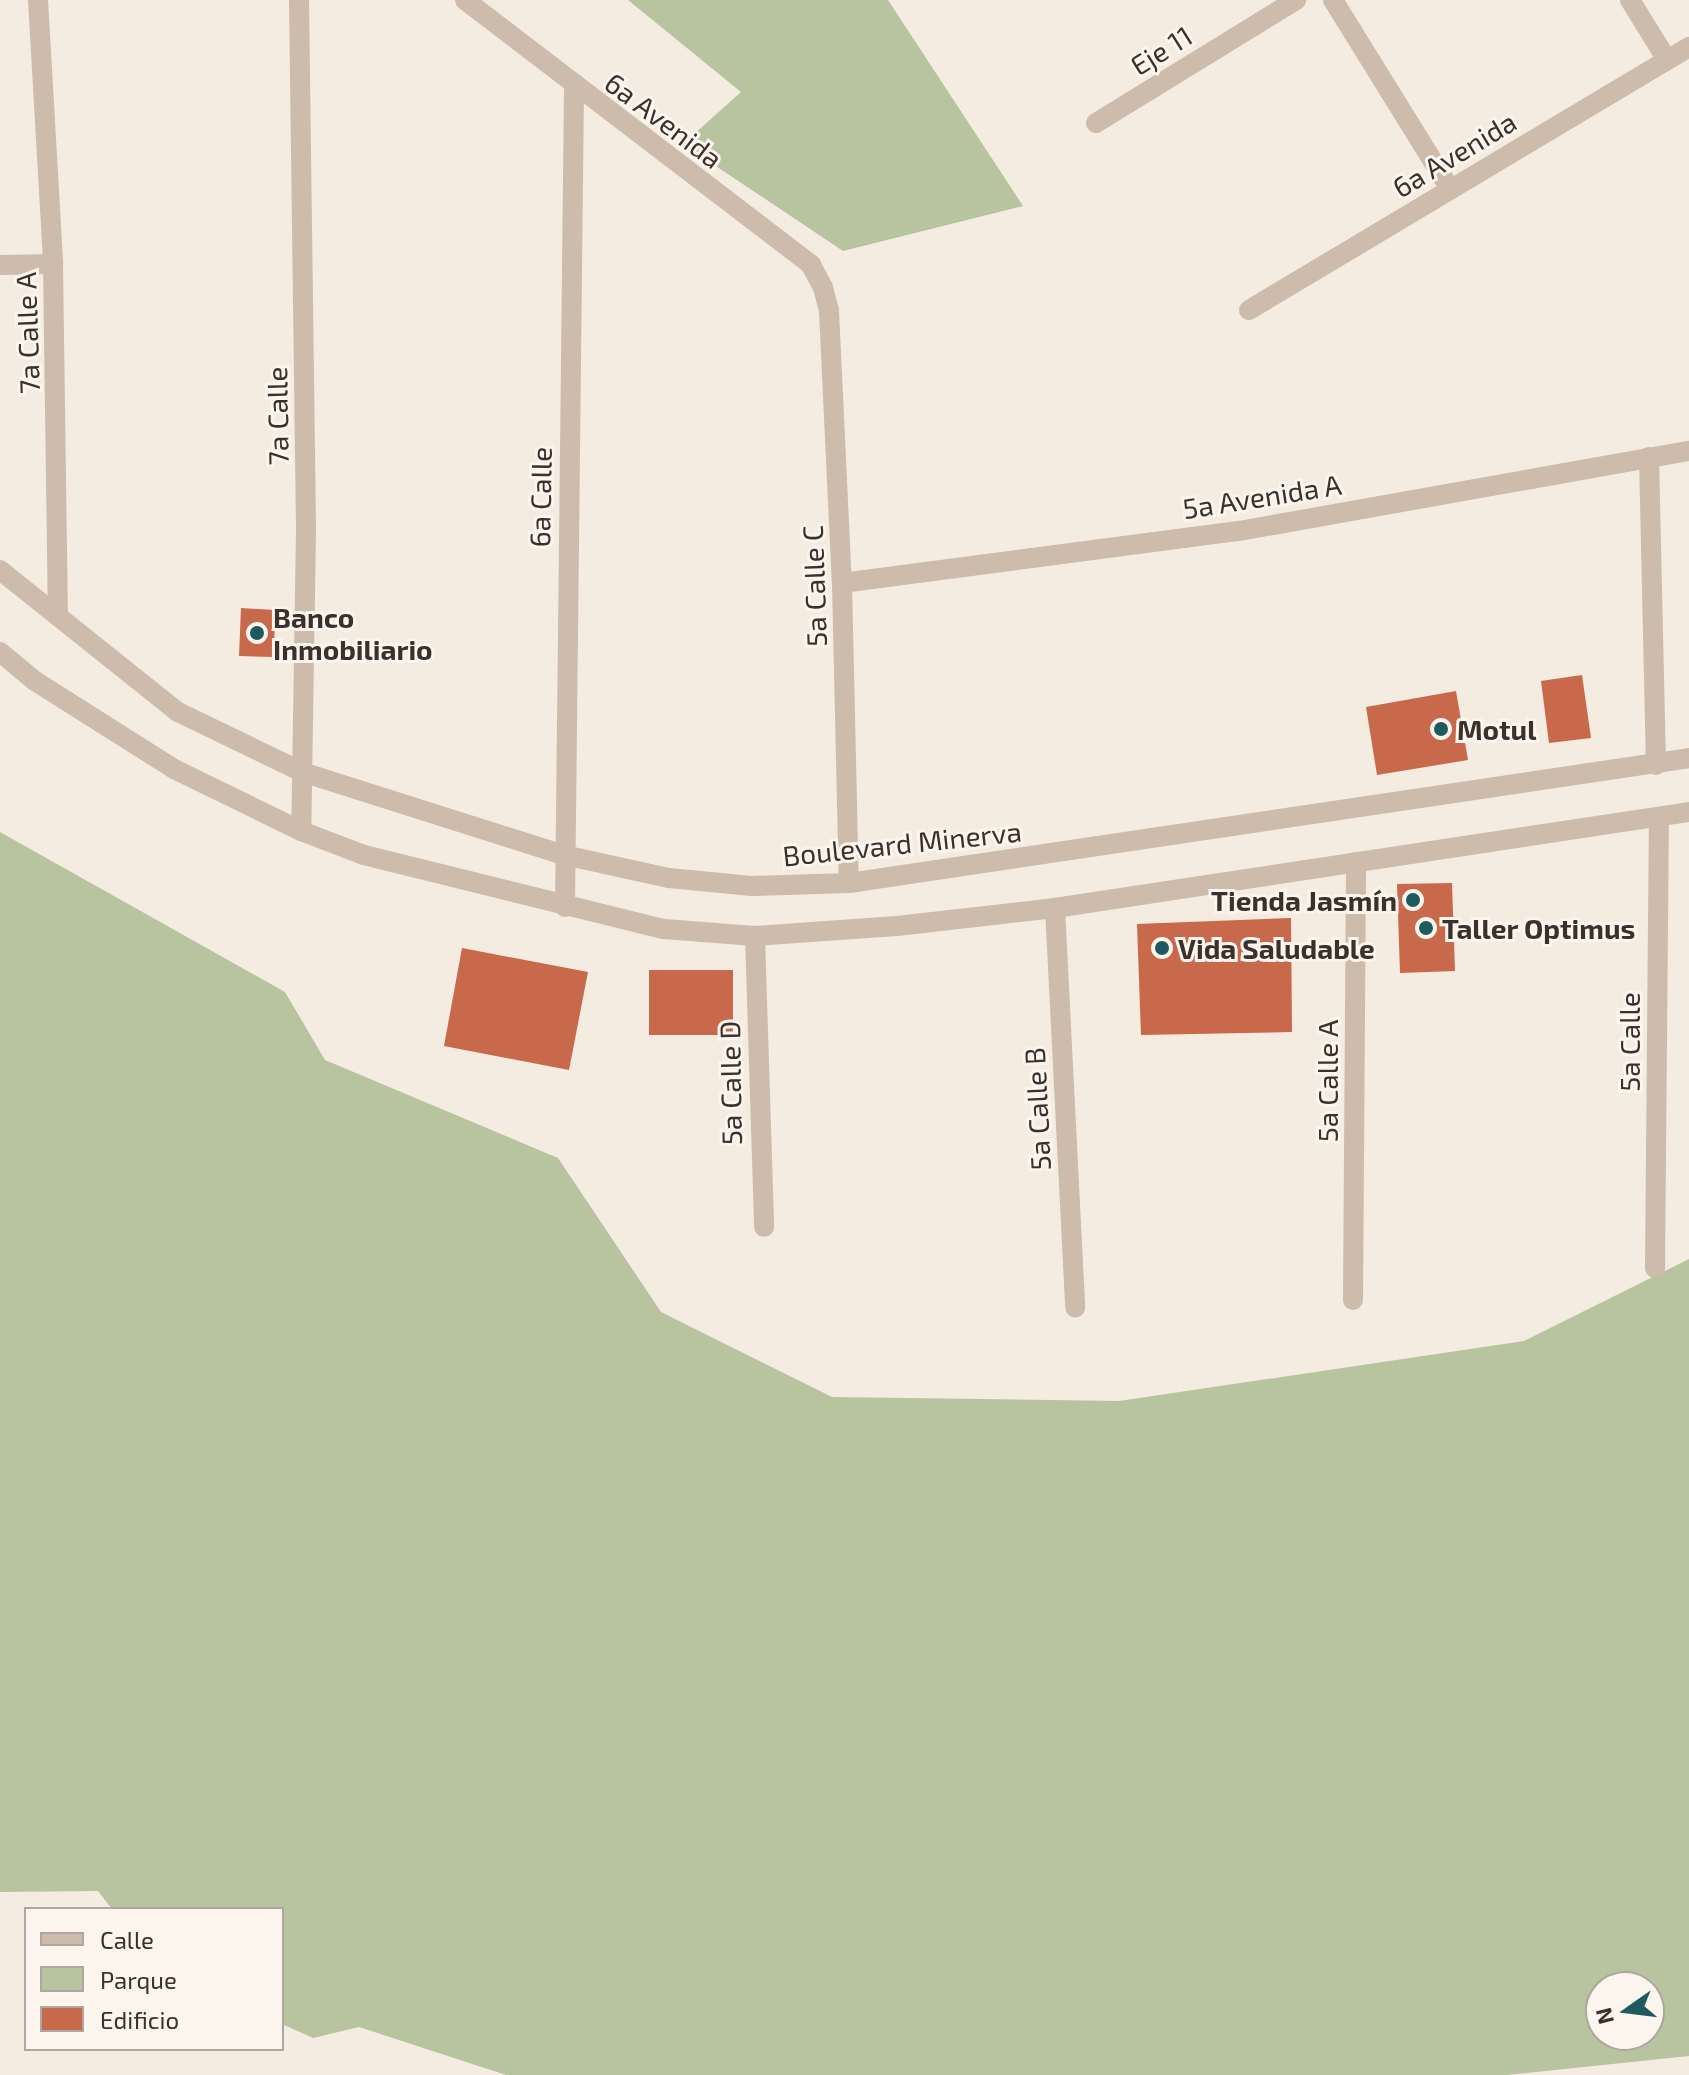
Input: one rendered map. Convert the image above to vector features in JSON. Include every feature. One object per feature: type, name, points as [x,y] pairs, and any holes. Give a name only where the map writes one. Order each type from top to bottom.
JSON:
[{"type":"street","name":"7a Calle A","points":[[38,0],[53,264],[58,616]]},
{"type":"street","name":"7a Calle","points":[[299,0],[306,529],[301,831]]},
{"type":"street","name":"6a Avenida","points":[[465,0],[574,88],[811,265],[823,288]]},
{"type":"street","name":"Eje 11","points":[[1096,123],[1296,0]]},
{"type":"street","points":[[1333,0],[1450,189]]},
{"type":"street","points":[[1630,0],[1667,60]]},
{"type":"street","name":"6a Avenida","points":[[1249,310],[1689,47]]},
{"type":"street","name":"6a Calle","points":[[565,907],[574,88]]},
{"type":"street","points":[[0,265],[53,264]]},
{"type":"street","name":"5a Calle C","points":[[823,288],[829,311],[842,583],[849,883]]},
{"type":"street","name":"5a Avenida A","points":[[842,583],[1239,531],[1689,451]]},
{"type":"street","points":[[1649,457],[1656,765]]},
{"type":"street","name":"Boulevard Minerva","points":[[0,570],[178,712],[302,772],[564,855],[683,880],[752,886],[849,883],[1340,806],[1656,765],[1689,758]]},
{"type":"street","points":[[0,652],[35,681],[174,769],[301,831],[364,855],[664,929],[755,936],[1055,908],[1689,812]]},
{"type":"street","name":"5a Calle","points":[[1655,1268],[1659,817]]},
{"type":"street","name":"5a Calle A","points":[[1353,1300],[1356,862]]},
{"type":"street","name":"5a Calle B","points":[[1055,908],[1075,1307]]},
{"type":"street","name":"5a Calle D","points":[[755,936],[764,1227]]},
{"type":"green space","points":[[628,0],[888,0],[1023,206],[843,251],[683,144],[741,92]]},
{"type":"green space","points":[[0,832],[285,992],[325,1060],[558,1158],[661,1312],[832,1397],[1119,1401],[1524,1341],[1689,1259],[1689,2056],[1507,2075],[506,2075],[359,2027],[313,2038],[284,2025],[284,1907],[110,1907],[98,1891],[0,1892]]},
{"type":"building","name":"Banco Inmobiliario","points":[[241,608],[275,610],[274,657],[239,656]]},
{"type":"building","points":[[1582,675],[1591,738],[1549,743],[1541,681]]},
{"type":"building","points":[[1456,691],[1468,760],[1377,775],[1366,707]]},
{"type":"building","name":"Taller Optimus","points":[[1452,883],[1455,971],[1400,973],[1397,884]]},
{"type":"building","points":[[1291,918],[1292,1032],[1141,1035],[1137,924]]},
{"type":"building","points":[[462,948],[588,972],[569,1070],[444,1046]]},
{"type":"building","points":[[649,970],[733,970],[733,1035],[649,1035]]},
{"type":"place","name":"Banco Inmobiliario","points":[[257,633]]},
{"type":"place","name":"Motul","points":[[1441,729]]},
{"type":"place","name":"Tienda Jasmín","points":[[1413,900]]},
{"type":"place","name":"Taller Optimus","points":[[1426,928]]},
{"type":"place","name":"Vida Saludable","points":[[1162,948]]}]
